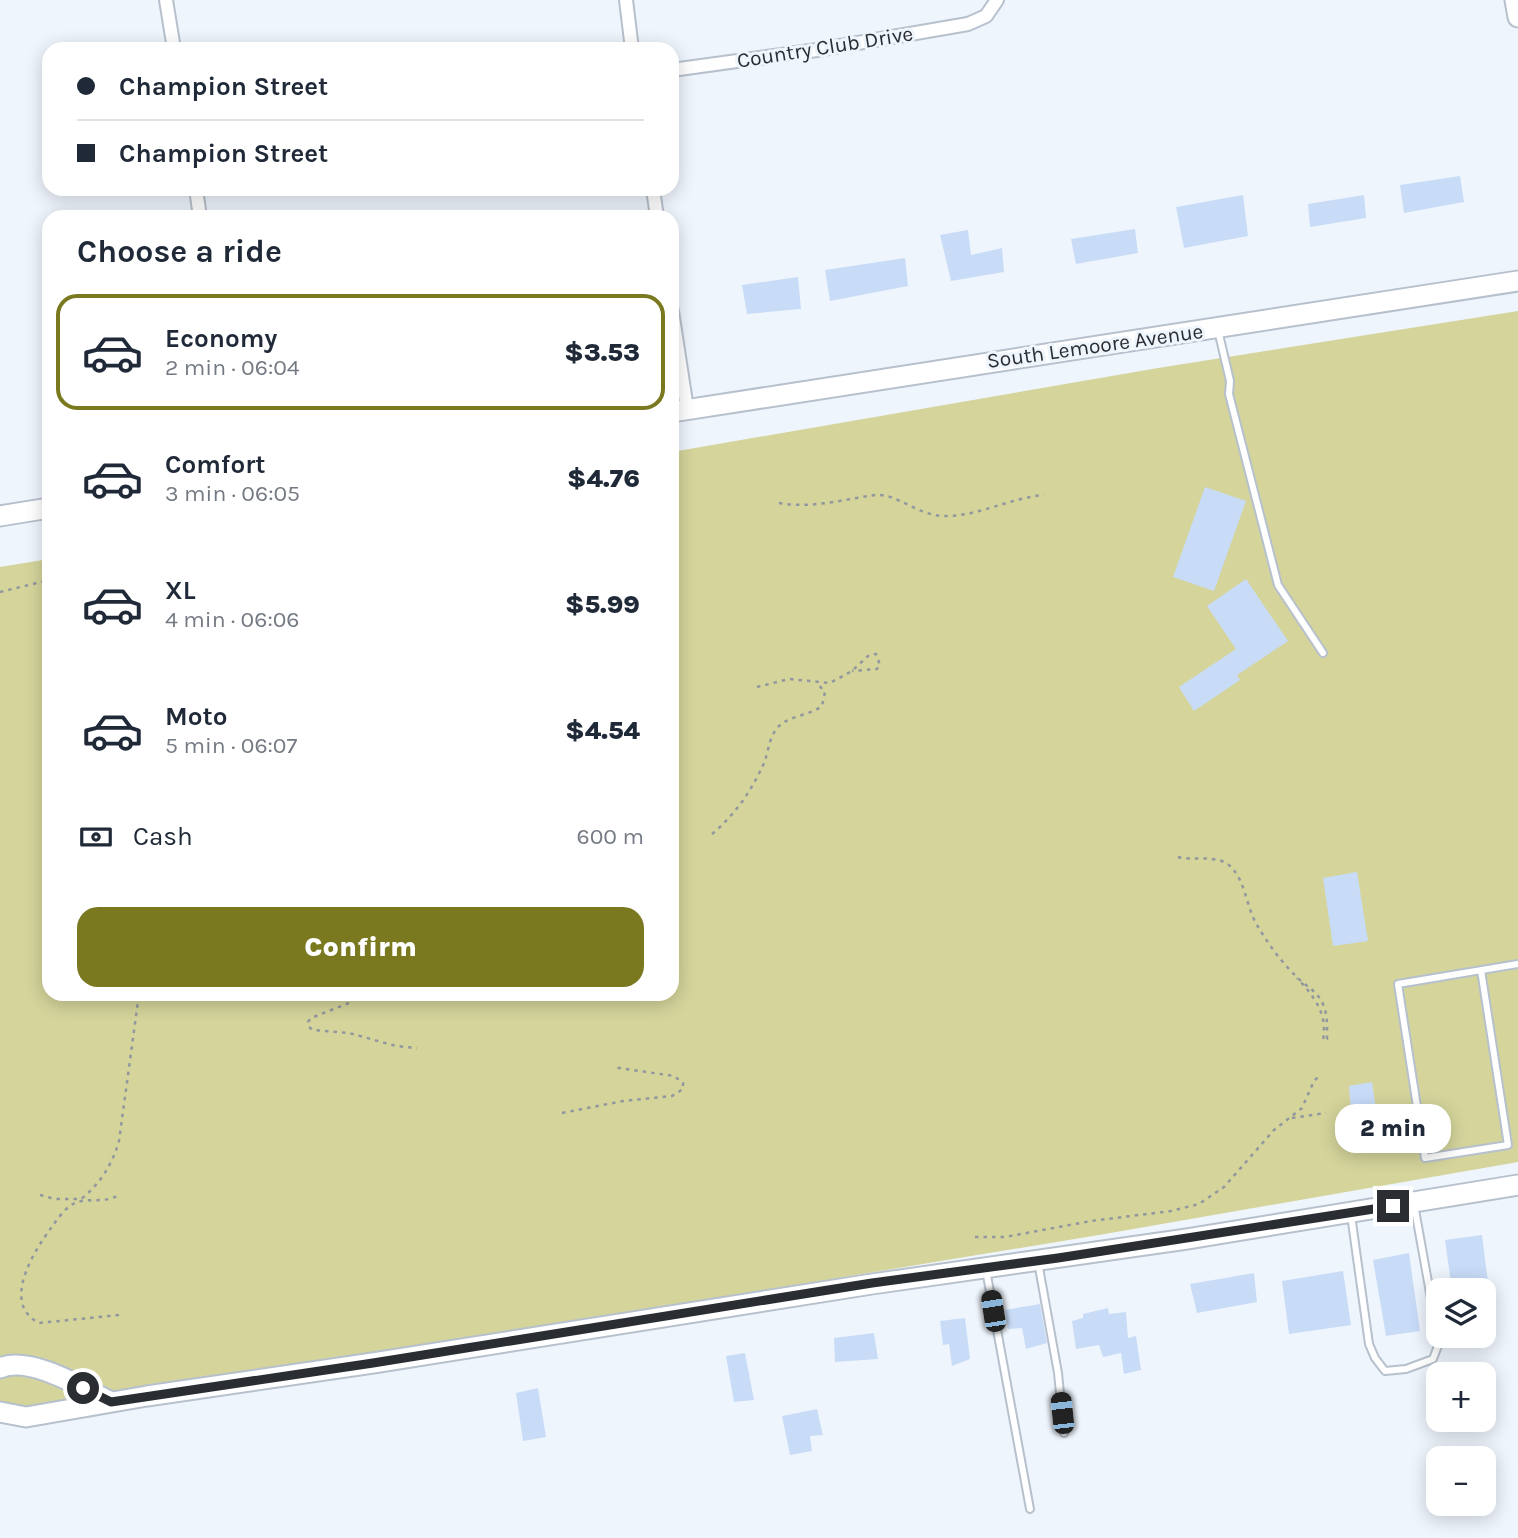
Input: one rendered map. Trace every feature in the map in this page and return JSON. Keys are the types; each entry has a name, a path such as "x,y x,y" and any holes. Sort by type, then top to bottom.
{"street":[{"path":"166,0 173,42"},
{"path":"626,0 631,42"},
{"name":"Country Club Drive","path":"679,69 817,50 978,21 992,9 997,0"},
{"path":"1516,0 1518,18"},
{"name":"South Lemoore Avenue","path":"679,411 1518,281"},
{"path":"0,516 42,509"},
{"path":"6,1414 26,1417 1518,1185"},
{"path":"0,1368 18,1365 44,1371 111,1402"}],"lane":[{"path":"1217,328 1230,381 1229,394 1278,585 1323,653"},
{"path":"1482,970 1508,1145 1425,1158 1398,984 1482,970 1518,964"},
{"path":"1351,1213 1369,1344 1385,1371 1406,1369 1433,1359 1439,1343 1413,1203"},
{"path":"1038,1261 1058,1373 1064,1433"},
{"path":"986,1268 1030,1509"}],"path":[{"path":"779,503 818,504 879,494 890,496 920,512 952,516 1015,499 1044,495"},
{"path":"0,592 42,582"},
{"path":"817,684 834,681 852,671 869,655 876,654 879,658 880,665 874,670 852,671"},
{"path":"757,687 789,679 822,685 826,695"},
{"path":"712,834 733,815 742,802 762,767 776,729 792,719 816,711 822,706 834,681"},
{"path":"1178,857 1213,859 1231,867 1240,881 1258,927 1297,978 1317,1002 1322,1014 1323,1040 1327,1039 1324,1006 1311,987 1297,978"},
{"path":"40,1195 69,1200 85,1196 107,1170 119,1141 138,1001"},
{"path":"349,1003 313,1017 308,1022 309,1027 313,1030 417,1048"},
{"path":"562,1114 622,1101 672,1096 683,1089 683,1083 674,1076 613,1067"},
{"path":"1309,1114 1305,1110 1306,1102 1314,1081 1320,1075"},
{"path":"1218,1192 1249,1161 1274,1130 1306,1102"},
{"path":"975,1237 1005,1237 1091,1221 1180,1210 1199,1204 1218,1192 1245,1168 1276,1130 1294,1118 1326,1113"},
{"path":"119,1315 43,1323 35,1321 25,1308 23,1285 28,1262 57,1220 71,1205 86,1201 107,1201 120,1194"},
{"path":"85,1196 86,1201"},
{"path":"69,1200 71,1205"}],"green space":[{"path":"1518,311 1518,1162 1099,1235 0,1416 0,567 42,560 42,1001 679,1001 679,451 1158,368"}],"building":[{"path":"1460,176 1464,202 1404,213 1400,185"},
{"path":"1243,195 1248,236 1184,248 1176,207"},
{"path":"1364,195 1366,218 1310,227 1308,204"},
{"path":"1135,229 1138,253 1076,264 1071,239"},
{"path":"968,230 971,255 1002,248 1004,272 951,281 940,235"},
{"path":"905,258 908,286 830,301 825,270"},
{"path":"798,277 801,309 747,314 742,285"},
{"path":"1205,487 1246,501 1214,591 1173,577"},
{"path":"1246,579 1288,641 1237,675 1240,680 1194,711 1179,687 1236,649 1207,606"},
{"path":"1357,872 1368,941 1333,946 1323,878"},
{"path":"1372,1082 1381,1143 1358,1147 1355,1125 1352,1126 1349,1086"},
{"path":"1482,1235 1487,1278 1450,1278 1445,1240"},
{"path":"1409,1253 1420,1331 1386,1336 1373,1260"},
{"path":"1343,1271 1351,1325 1289,1334 1282,1281"},
{"path":"1254,1273 1257,1302 1197,1313 1190,1284"},
{"path":"1040,1304 1047,1343 1026,1349 1022,1328 1008,1329 1005,1310"},
{"path":"1108,1308 1109,1314 1126,1312 1128,1338 1136,1336 1141,1370 1124,1374 1121,1353 1103,1357 1099,1345 1076,1349 1072,1321 1083,1318 1083,1314"},
{"path":"965,1318 970,1359 952,1366 949,1344 943,1345 940,1321"},
{"path":"874,1333 878,1359 835,1362 834,1338"},
{"path":"745,1353 754,1400 734,1402 726,1356"},
{"path":"538,1388 546,1437 523,1441 516,1393"},
{"path":"817,1409 823,1435 810,1436 812,1451 790,1455 782,1416"}],"route":[{"path":"83,1388 111,1402 872,1283 1187,1239 1393,1206"}]}
